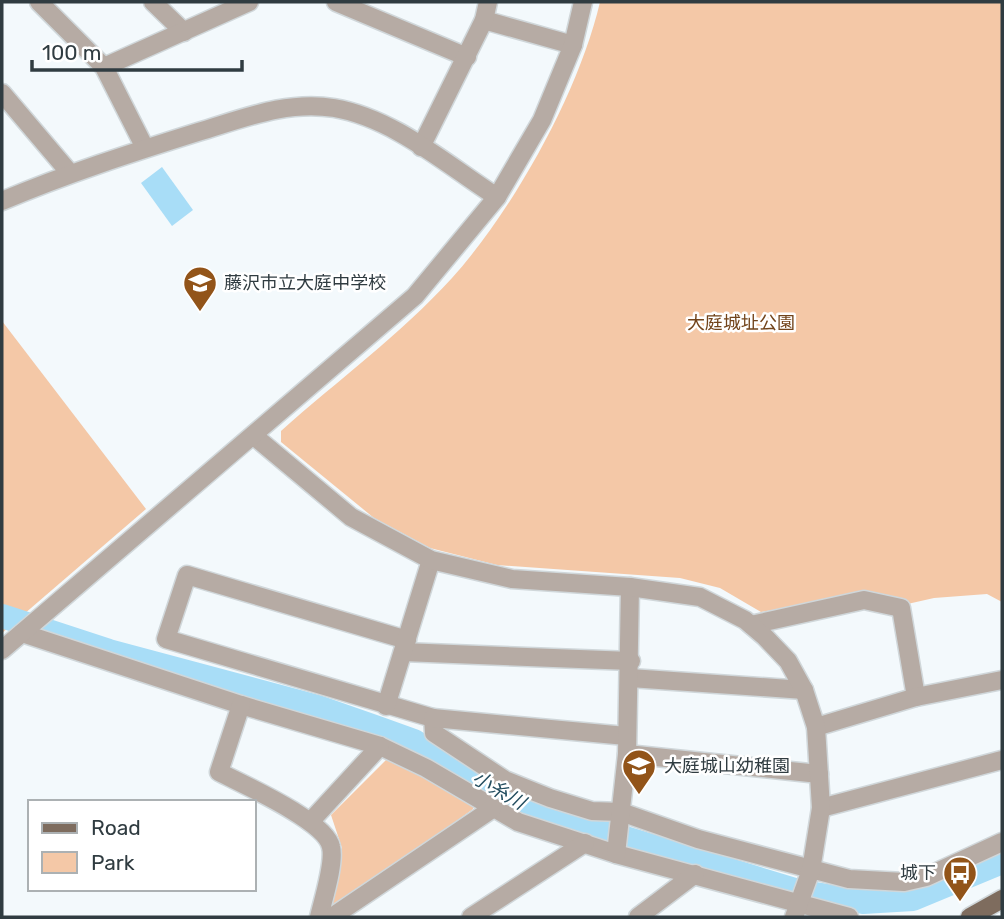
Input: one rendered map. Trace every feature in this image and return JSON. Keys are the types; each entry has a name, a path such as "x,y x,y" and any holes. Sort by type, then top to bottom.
{"main road":[{"path":"971,917 1002,900"}],"street":[{"path":"39,2 104,67 145,148"},
{"path":"153,2 184,32"},
{"path":"104,67 249,2"},
{"path":"336,2 467,57"},
{"path":"421,148 484,20 488,2"},
{"path":"2,650 415,296 497,197 541,120 573,45 583,2"},
{"path":"484,20 573,45"},
{"path":"2,93 69,172"},
{"path":"2,201 69,172 145,148 275,109 304,107 334,108 374,119 497,197"},
{"path":"254,436 351,516 431,560 512,579 630,587 700,597 751,625 788,661 804,690 816,726 821,808 810,875 799,906"},
{"path":"386,706 431,560"},
{"path":"804,690 405,646 187,575 166,639 433,718 819,774"},
{"path":"616,849 631,670 630,587"},
{"path":"751,625 864,600 901,608 916,697"},
{"path":"22,633 241,705 380,746 426,768 518,822 585,843 616,849 799,906 849,917"},
{"path":"816,726 916,697 1002,680"},
{"path":"241,705 219,772 310,822 328,838 332,850 319,917"},
{"path":"433,718 434,733 505,780 550,799 698,839 810,875 879,883 904,882 926,877 1002,842"},
{"path":"310,822 380,746"},
{"path":"821,808 1002,760"},
{"path":"332,917 492,809"},
{"path":"471,917 585,843"},
{"path":"638,917 695,874"}],"green space":[{"name":"大庭城址公園","path":"600,2 1002,2 1002,602 987,594 934,598 903,605 865,596 761,612 720,588 680,578 497,565 430,548 374,518 281,442 281,431 432,299 475,250 521,184 560,111 577,73"},
{"path":"2,321 146,509 2,633"},
{"path":"390,756 475,802 473,809 336,909 331,905 342,848 331,815"}],"water":[{"path":"162,167 193,210 172,226 141,183"}],"waterway":[{"name":"小糸川","path":"2,616 109,651 318,707 414,741 515,803 798,891 863,902 913,899 1002,862"}],"place":[{"name":"藤沢市立大庭中学校","path":"200,313"},
{"name":"大庭城山幼稚園","path":"639,796"},
{"name":"城下","path":"960,903"}]}
